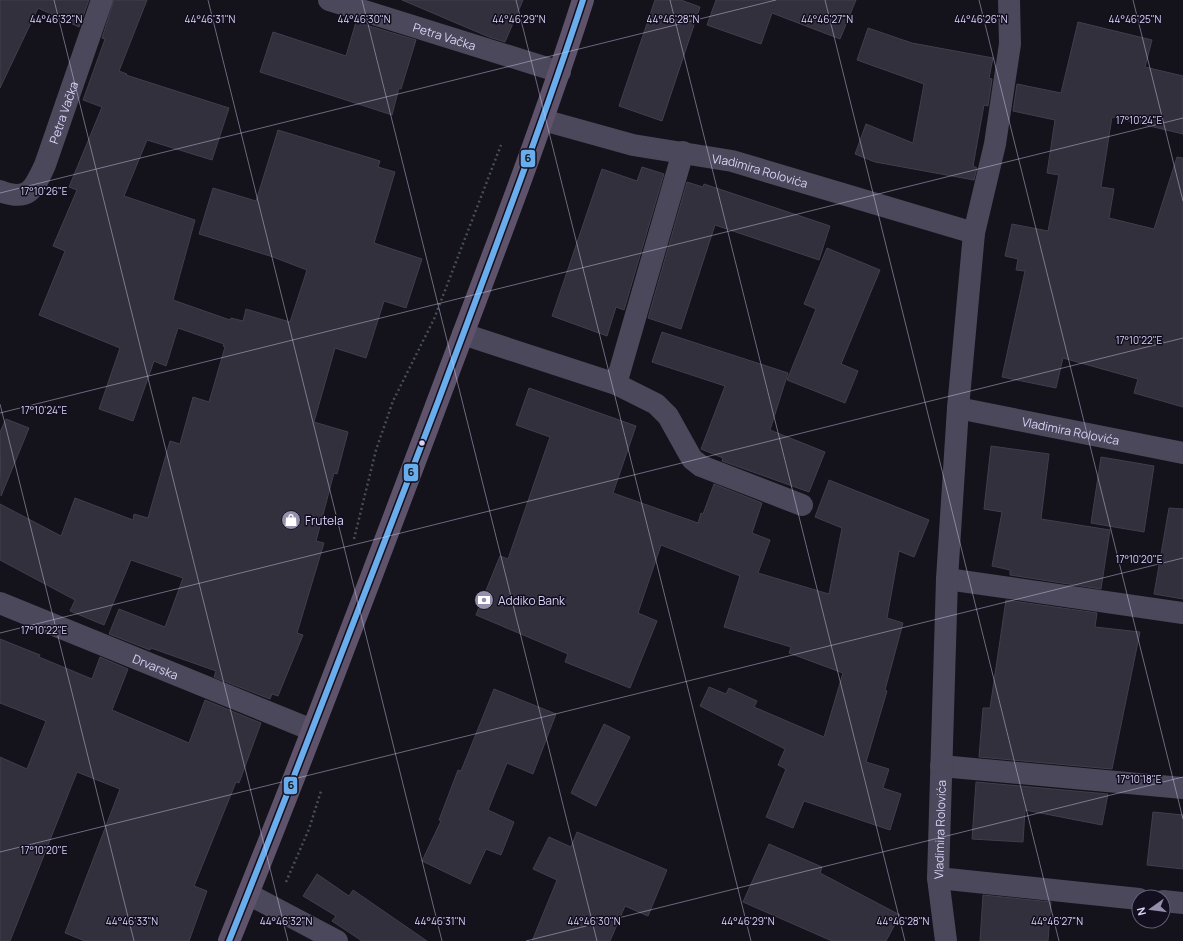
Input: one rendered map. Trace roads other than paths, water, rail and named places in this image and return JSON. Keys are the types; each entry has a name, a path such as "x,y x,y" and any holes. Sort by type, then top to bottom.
{"main road":[{"path":"229,941 312,730 463,334 543,120 583,0"}],"street":[{"name":"Petra Vačka","path":"0,191 12,196 24,195 34,188 44,165 102,0"},
{"name":"Petra Vačka","path":"329,0 560,72"},
{"name":"Vladimira Rolovića","path":"1009,0 1010,44 995,144 974,232 958,408 947,579 938,878 1131,898"},
{"name":"Vladimira Rolovića","path":"543,120 633,145 732,161 974,232"},
{"path":"616,384 683,152"},
{"path":"463,334 616,384 656,404 668,416 692,458 701,466 802,506"},
{"name":"Vladimira Rolovića","path":"958,408 1183,453"},
{"path":"947,579 1183,612"},
{"name":"Drvarska","path":"0,603 312,730"},
{"path":"941,766 1183,788"},
{"path":"938,878 946,941"},
{"path":"248,894 337,941"},
{"path":"1171,902 1183,903"}],"place":[{"name":"Frutela","path":"291,520"},
{"name":"Addiko Bank","path":"484,600"}]}
